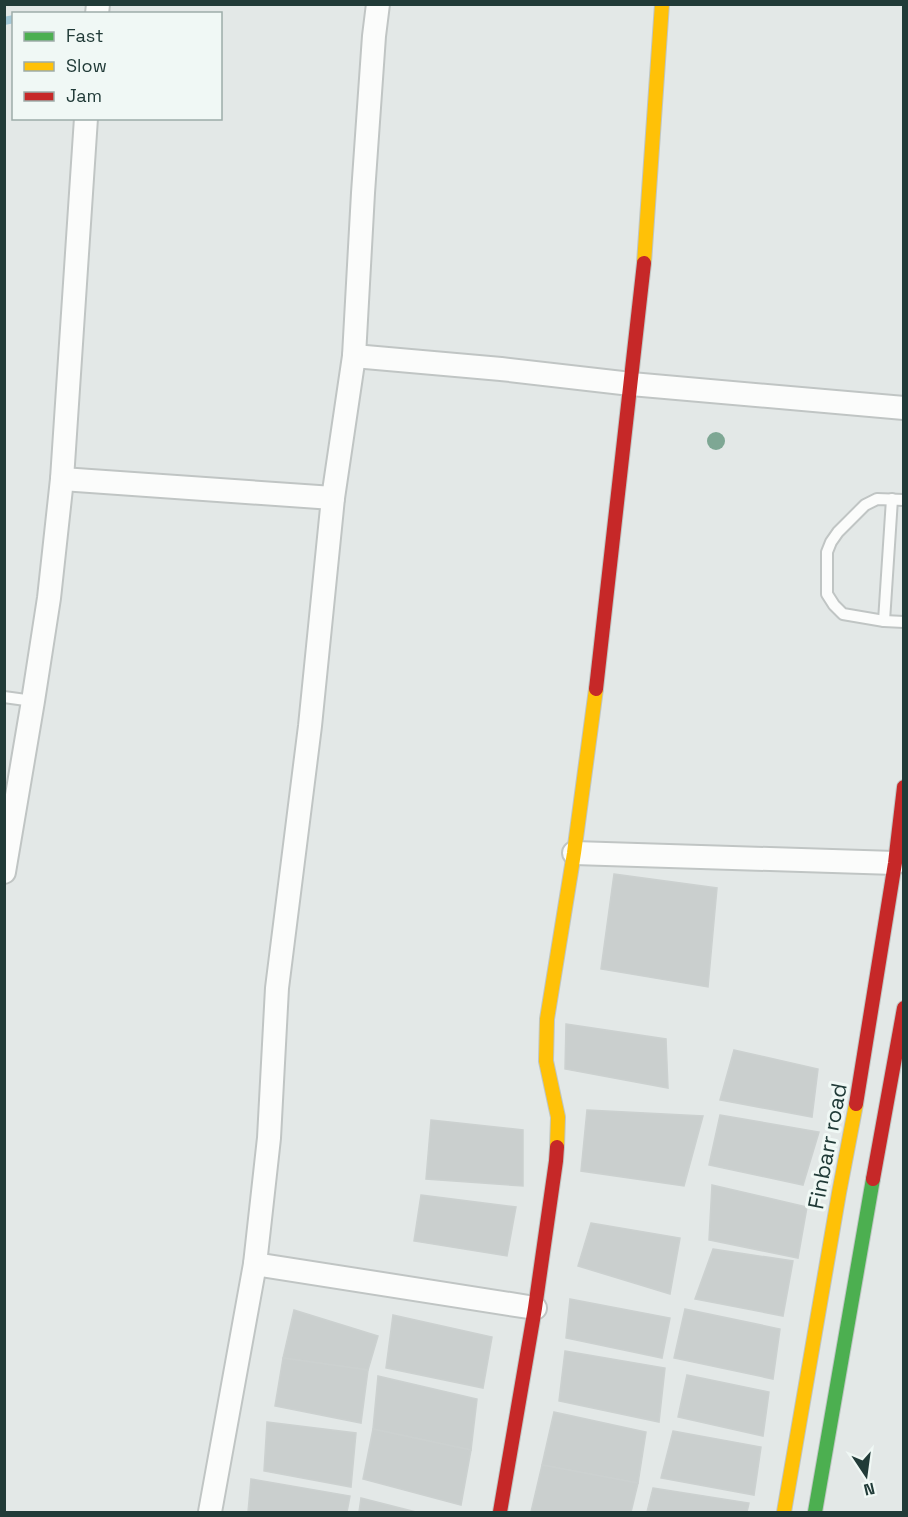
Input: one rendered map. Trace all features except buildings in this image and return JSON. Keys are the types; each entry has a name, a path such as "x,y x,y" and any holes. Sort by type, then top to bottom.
{"street":[{"path":"210,1512 255,1264 269,1138 277,988 310,726 333,498 354,356 374,36 378,4"},
{"path":"500,1512 535,1308 556,1161 558,1117 546,1061 547,1019 574,853 595,701 643,279 662,4"},
{"path":"4,872 49,598 62,479 86,120"},
{"path":"354,356 903,408"},
{"path":"62,479 333,498"},
{"name":"Finbarr road","path":"815,1512 869,1202 876,1082 903,787"},
{"path":"574,853 895,863"},
{"name":"Finbarr road","path":"784,1512 839,1193 903,1008"},
{"path":"255,1264 535,1308"}],"lane":[{"path":"884,621 898,499 877,499 865,506 838,532 827,552 827,594 843,614 884,621 903,622"},
{"path":"4,697 33,701"}],"waterway":[{"path":"4,21 12,19"}],"traffic: fast":[{"path":"815,1512 873,1179"}],"traffic: slow":[{"path":"644,263 662,4"},
{"path":"557,1147 558,1117 546,1061 547,1019 574,853 596,689"},
{"path":"784,1512 856,1104"}],"traffic: jam":[{"path":"596,689 644,263"},
{"path":"856,1104 895,863 904,787"},
{"path":"873,1179 904,1008"},
{"path":"500,1512 535,1308 557,1147"}]}
